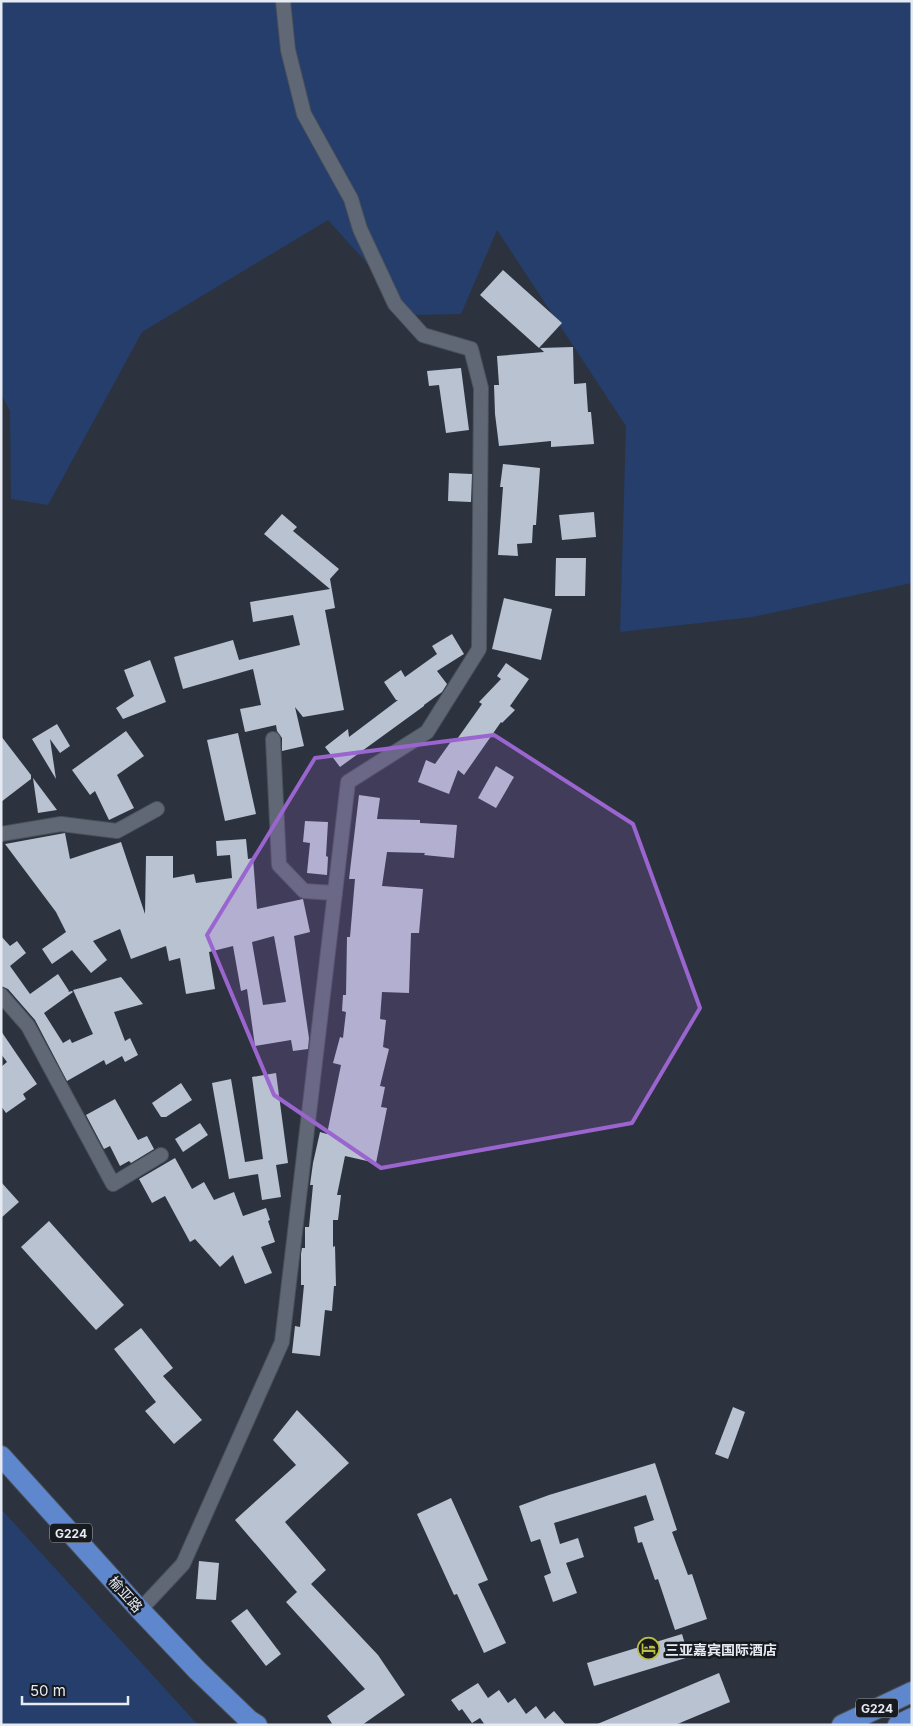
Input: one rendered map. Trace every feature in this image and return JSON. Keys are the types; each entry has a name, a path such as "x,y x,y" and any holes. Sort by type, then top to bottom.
{"highway":[{"name":"榆亚路","path":"1,1456 140,1610 197,1670 249,1720 257,1725"},
{"name":"G224","path":"842,1725 906,1695"}],"street":[{"path":"140,1610 183,1564 282,1342 348,782 427,732 479,649 481,388 471,349 423,335 395,304 360,229 350,199 304,114 288,50 283,1"},
{"path":"273,739 279,865 304,891 335,893"},
{"path":"1,834 61,824 117,832 157,808"},
{"path":"1,995 28,1026 113,1184 161,1155"},
{"path":"906,1695 907,1722"}],"highlighted area":[{"path":"494,735 633,824 700,1008 632,1123 381,1168 274,1095 207,935 315,758"}],"shaded area":[{"path":"1,1 912,1 912,583 752,617 620,632 626,426 497,230 461,314 414,315 328,220 142,332 48,505 11,499 10,411 1,394"},
{"path":"1,1509 198,1725 1,1725"}],"building":[{"path":"503,270 562,323 539,348 480,295"},
{"path":"573,347 574,384 586,383 588,412 591,412 594,444 551,447 551,441 499,446 494,385 499,385 497,356 544,352 540,348"},
{"path":"461,368 469,430 446,433 439,385 429,386 427,371"},
{"path":"503,464 540,468 536,525 533,525 532,543 517,544 518,556 498,555 503,487 500,487"},
{"path":"449,473 472,474 471,502 448,501"},
{"path":"594,512 596,537 562,540 559,515"},
{"path":"282,514 297,527 293,531 339,569 330,579 335,608 325,610 344,710 303,717 295,707 304,746 282,751 282,738 277,731 276,725 245,732 240,709 261,705 253,669 183,689 174,657 233,640 239,660 300,645 293,615 253,622 250,602 330,589 264,534"},
{"path":"556,558 586,558 585,596 555,596"},
{"path":"504,598 552,609 541,660 492,649"},
{"path":"452,634 464,654 437,671 447,684 442,692 340,767 325,747 348,729 349,737 398,700 396,700 384,682 401,670 405,677 437,654 432,646"},
{"path":"150,660 166,702 123,719 116,708 134,696 124,670"},
{"path":"506,663 529,679 510,706 515,710 501,722 464,775 458,770 449,794 418,782 426,760 435,764 452,740 455,742 482,704 479,702 501,679 497,676"},
{"path":"57,724 70,746 60,753 50,739 56,779 32,739"},
{"path":"126,731 144,756 117,775 134,808 109,820 95,791 90,795 72,770"},
{"path":"238,733 256,814 225,821 207,740"},
{"path":"1,736 31,775 31,779 1,802"},
{"path":"496,766 514,777 496,808 478,798"},
{"path":"33,778 57,810 38,813"},
{"path":"359,795 380,798 377,819 420,820 420,823 457,825 454,858 424,855 425,853 387,852 382,886 423,889 419,933 411,933 409,993 382,992 380,1019 386,1020 383,1047 389,1049 380,1086 385,1087 381,1107 387,1108 376,1163 345,1156 337,1195 341,1195 338,1220 333,1220 336,1286 334,1286 332,1311 325,1310 320,1356 292,1353 295,1326 300,1327 304,1285 301,1285 301,1254 302,1248 305,1248 305,1227 309,1227 313,1185 310,1185 313,1163 320,1132 327,1134 341,1065 333,1063 340,1037 343,1038 346,1012 342,1011 343,995 346,995 347,937 350,937 355,879 349,879"},
{"path":"305,821 328,822 327,875 307,873 310,843 303,842"},
{"path":"65,833 70,859 121,842 145,914 146,856 173,856 173,878 194,874 196,883 232,878 230,855 217,856 216,841 246,839 248,859 253,858 257,909 303,899 310,932 294,936 309,1038 308,1049 293,1051 291,1040 255,1046 247,989 241,991 233,946 209,952 215,989 186,994 180,958 169,961 166,946 131,959 120,929 93,941 107,960 91,973 72,950 52,964 42,949 66,932 56,912 5,844","holes":["274,936 286,1002 263,1005 252,942"]},
{"path":"1,936 10,946 17,941 26,953 10,966 30,994 58,974 68,992 73,992 44,1013 63,1043 70,1039 72,1043 93,1034 73,990 121,977 143,1004 114,1012 125,1041 130,1038 138,1055 125,1062 122,1056 106,1065 104,1060 67,1081 35,1020 8,989 1,986"},
{"path":"1,1031 37,1084 23,1094 26,1099 6,1113 1,1106 1,1067 7,1062 1,1054"},
{"path":"276,1073 288,1163 276,1165 281,1197 262,1200 258,1174 229,1179 212,1083 231,1079 245,1162 263,1159 252,1077"},
{"path":"181,1083 192,1100 166,1117 161,1117 152,1103"},
{"path":"115,1099 138,1140 147,1136 154,1149 131,1163 129,1161 120,1166 110,1146 104,1149 86,1115"},
{"path":"200,1123 208,1135 183,1152 175,1139"},
{"path":"175,1158 192,1189 204,1182 214,1200 234,1192 243,1216 266,1208 275,1242 261,1247 272,1273 245,1284 233,1255 220,1267 195,1239 190,1242 165,1196 152,1203 139,1179"},
{"path":"1,1182 19,1202 1,1218"},
{"path":"49,1221 124,1305 96,1330 21,1247"},
{"path":"141,1328 173,1368 163,1376 202,1420 174,1444 145,1411 156,1402 114,1349"},
{"path":"733,1407 745,1412 728,1459 715,1454"},
{"path":"297,1410 349,1463 285,1522 326,1570 311,1584 378,1655 405,1695 362,1725 333,1725 327,1716 365,1689 286,1602 297,1592 235,1520 296,1465 273,1440"},
{"path":"655,1463 677,1530 672,1532 688,1575 692,1574 707,1619 675,1630 658,1579 655,1580 642,1542 638,1543 634,1527 654,1520 646,1495 554,1523 560,1544 578,1538 584,1557 566,1563 577,1593 553,1602 544,1576 551,1573 540,1539 531,1542 519,1506"},
{"path":"451,1498 488,1580 478,1584 506,1643 484,1653 457,1594 454,1595 417,1514"},
{"path":"199,1561 219,1563 216,1600 196,1599"},
{"path":"247,1609 281,1654 266,1666 231,1621"},
{"path":"682,1634 689,1657 594,1686 587,1663"},
{"path":"719,1673 730,1702 675,1725 595,1725"},
{"path":"478,1683 488,1698 499,1690 508,1703 515,1698 526,1714 536,1706 545,1719 554,1711 566,1725 485,1725 480,1718 472,1723 462,1709 459,1711 451,1700"}],"place":[{"name":"三亚嘉宾国际酒店","path":"649,1649"}]}
